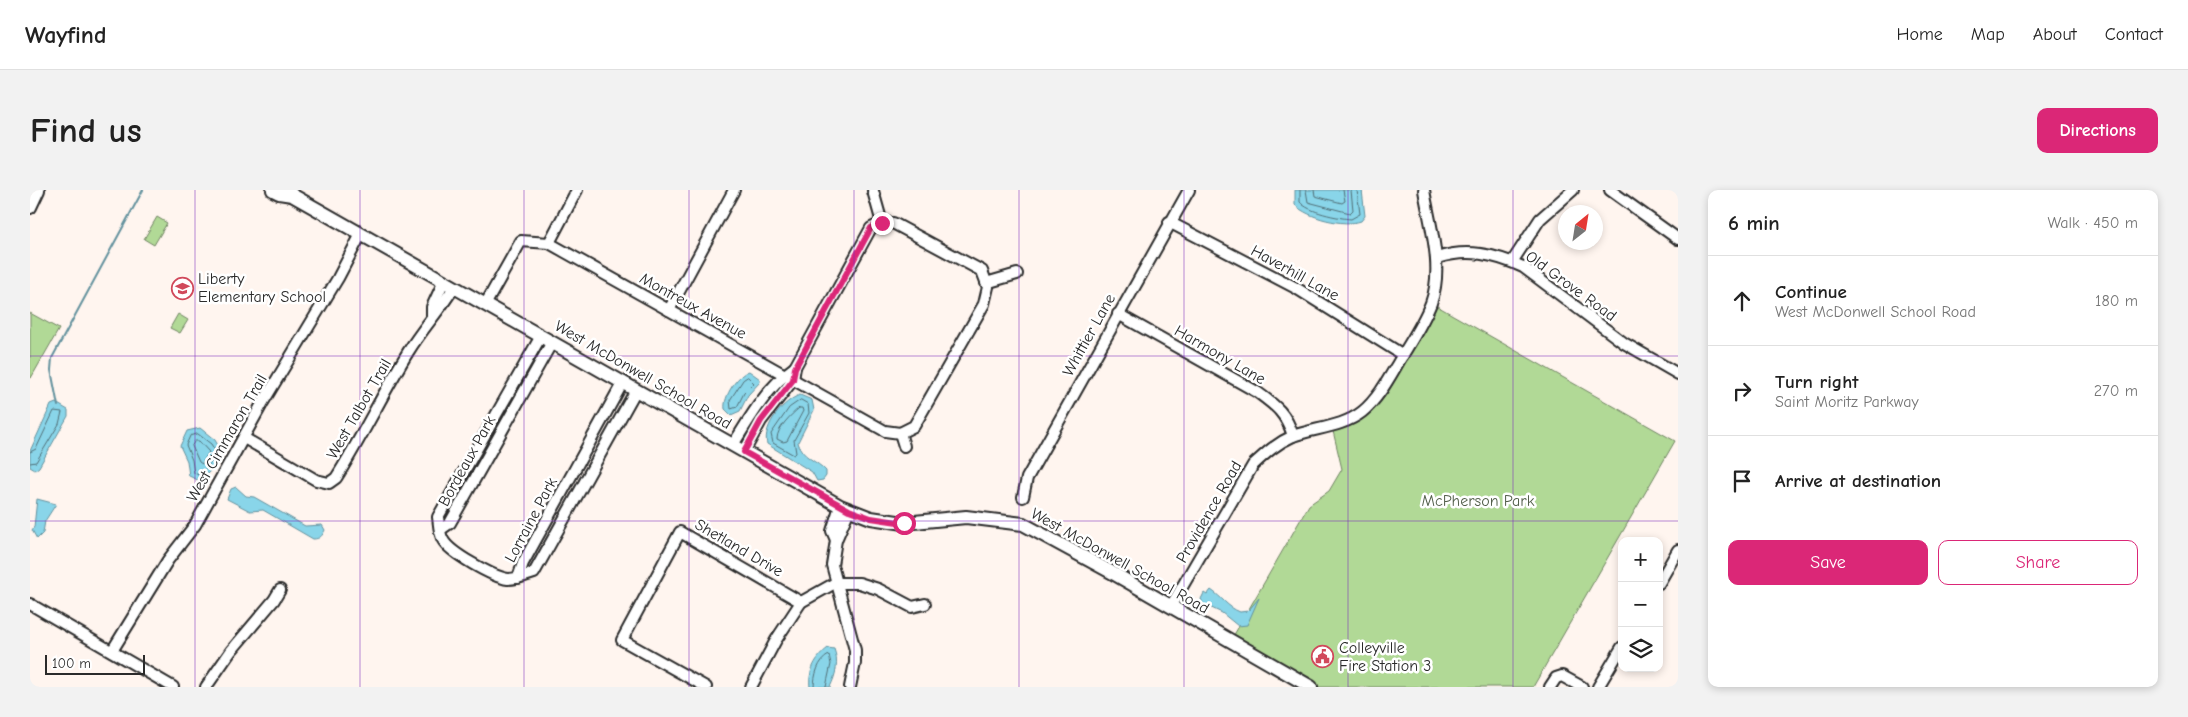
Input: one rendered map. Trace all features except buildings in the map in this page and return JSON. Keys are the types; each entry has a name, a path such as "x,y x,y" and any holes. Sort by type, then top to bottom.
{"main road":[{"path":"30,207 38,190"},
{"name":"West McDonwell School Road","path":"273,190 279,194 292,192 485,305 844,508 871,518 904,523 966,517 1023,524 1171,606 1311,687"}],"street":[{"path":"549,243 577,190"},
{"path":"669,310 734,190"},
{"name":"Whittier Lane","path":"1023,497 1027,478 1169,222 1189,190"},
{"name":"Providence Road","path":"1171,606 1253,465 1272,447 1294,436 1335,425 1361,413 1381,390 1403,354 1431,303 1436,285 1436,258 1424,190"},
{"path":"1512,262 1540,219 1573,190"},
{"path":"1610,190 1678,239"},
{"path":"873,191 882,223"},
{"name":"Haverhill Lane","path":"1169,222 1296,288 1403,354"},
{"path":"744,452 761,421 795,368 871,228 882,223 893,223 982,271 988,287 984,304 924,410 914,426 900,433 904,446"},
{"name":"West Cimmaron Trail","path":"112,651 168,560 192,531 316,312 338,278 361,234"},
{"name":"Montreux Avenue","path":"485,305 521,241 549,243 885,431 900,433"},
{"name":"Old Grove Road","path":"1436,258 1479,252 1512,262 1522,267 1624,343 1678,374"},
{"path":"986,283 1017,274"},
{"name":"West Talbot Trail","path":"244,438 316,480 329,483 336,478 408,351 432,316 432,307 449,284"},
{"name":"Harmony Lane","path":"1118,314 1257,392 1278,407 1288,421 1294,436"},
{"name":"Bordeaux Park","path":"546,339 536,370 450,523 440,530 438,517 525,364 546,339"},
{"path":"525,364 536,370"},
{"path":"733,445 752,412 789,377"},
{"name":"Lorraine Park","path":"518,578 523,563 623,382"},
{"name":"Lorraine Park","path":"518,578 534,573 636,390"},
{"path":"609,408 622,416"},
{"path":"844,508 832,531 836,540 832,565 835,583 851,629 855,650 855,663 850,687"},
{"path":"440,530 448,548 500,578 518,578"},
{"name":"Shetland Drive","path":"706,687 622,640 654,576 680,532 801,602"},
{"path":"1660,582 1678,550"},
{"path":"751,687 776,640 801,602 835,583 859,583 878,589 912,607 925,604"},
{"path":"206,687 231,650 274,600 280,590"},
{"path":"30,604 173,687"},
{"path":"1598,687 1618,654"},
{"path":"1550,687 1559,676 1582,687"}],"green space":[{"path":"157,217 167,223 154,245 144,239"},
{"name":"McPherson Park","path":"1437,306 1675,441 1533,687 1310,687 1231,640 1309,505 1329,491 1342,469 1333,431 1365,417 1387,394"},
{"path":"30,313 59,329 31,378 30,378"},
{"path":"178,314 188,320 180,333 170,328"}],"water":[{"path":"1295,190 1362,190 1365,216 1361,221 1345,223 1326,220 1308,214 1295,205"},
{"path":"749,371 760,379 760,382 748,395 740,411 731,415 725,409 726,399 740,377"},
{"path":"800,395 812,400 814,410 798,442 799,447 826,471 826,476 823,480 817,481 812,472 767,444 766,437 771,422 787,402"},
{"path":"56,403 68,410 68,416 39,467 35,470 30,467 30,451 51,405"},
{"path":"200,428 215,440 221,451 214,467 200,481 189,476 187,461 180,446 187,431"},
{"path":"236,487 246,496 254,497 305,526 322,525 325,530 323,534 313,539 263,510 250,511 227,499 231,489"},
{"path":"37,499 56,504 45,521 43,533 37,539 32,530"},
{"path":"1211,590 1240,612 1248,611 1259,598 1247,625 1238,626 1222,613 1203,604 1201,599 1204,593 1207,595"},
{"path":"828,648 834,649 836,659 835,673 830,687 810,687 810,675 814,665"}],"waterway":[{"path":"58,406 51,370 52,358 143,190"}],"place":[{"name":"Liberty Elementary School","path":"182,288"},
{"name":"Colleyville Fire Station 3","path":"1323,657"}],"route":[{"path":"882,223 871,228 795,368 793,380 786,392 771,406 744,452 849,510 871,518 904,523"}]}
